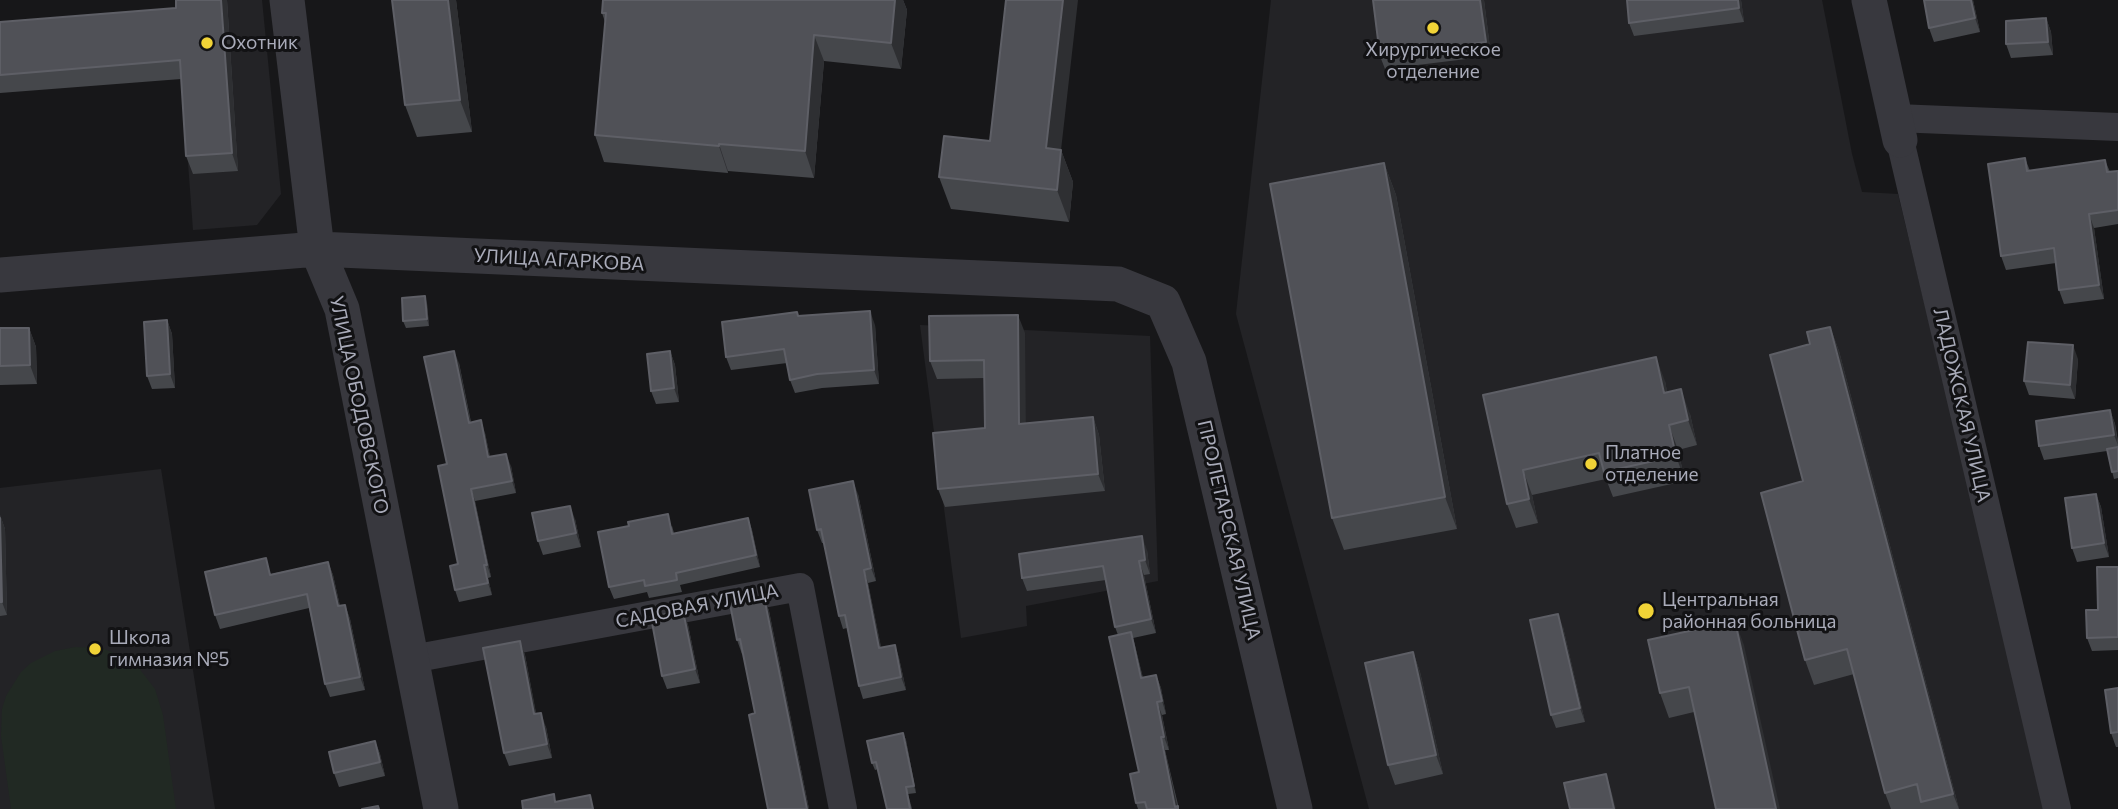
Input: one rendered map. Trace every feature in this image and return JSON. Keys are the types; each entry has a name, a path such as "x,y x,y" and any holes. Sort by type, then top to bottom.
{"street":[{"name":"УЛИЦА ОБОДОВСКОГО","path":"287,0 317,249 342,309 441,809"},
{"name":"ЛАДОЖСКАЯ УЛИЦА","path":"1869,0 2057,809"},
{"path":"1898,129 2118,127"},
{"name":"УЛИЦА АГАРКОВА","path":"0,275 317,249 1118,285"},
{"name":"ПРОЛЕТАРСКАЯ УЛИЦА","path":"1118,285 1163,302 1189,362 1295,809"},
{"name":"САДОВАЯ УЛИЦА","path":"412,659 800,587 843,809"}],"shaded area":[{"path":"176,0 262,0 281,194 257,225 193,230"},
{"path":"1271,0 1822,0 1862,192 1898,194 2046,809 1369,809 1236,314"},
{"path":"920,325 1150,336 1158,581 1026,606 1027,626 961,638"},
{"name":"Школа гимназия №5","path":"161,469 215,809 0,809 0,488"},
{"path":"75,647 102,648 128,659 155,689 163,715 176,809 11,809 1,736 2,709 6,696 21,672 31,663 55,651"}],"building":[{"path":"176,0 221,0 232,153 186,156 180,60 0,75 0,22 176,8"},
{"path":"392,0 448,0 460,100 405,105"},
{"path":"603,0 895,0 891,43 814,35 805,151 595,135 606,13 602,13"},
{"path":"1006,0 1063,0 1046,148 1061,150 1057,190 939,177 944,136 990,141"},
{"name":"Хирургическое отделение","path":"1373,0 1480,0 1486,42 1380,56"},
{"path":"1627,0 1738,0 1739,8 1629,23"},
{"path":"1924,0 1971,0 1975,18 1929,28"},
{"path":"2046,18 2048,42 2006,44 2006,21"},
{"path":"2025,158 2027,171 2105,160 2107,172 2118,171 2118,210 2089,214 2099,285 2059,290 2054,248 2001,256 1988,164"},
{"path":"1384,163 1445,497 1332,518 1270,184"},
{"path":"425,296 427,319 403,321 402,298"},
{"path":"870,311 874,370 817,374 790,380 784,349 726,357 722,322 797,312 798,316"},
{"path":"1018,315 1019,424 1093,417 1098,474 938,489 933,433 985,428 984,360 930,361 929,316"},
{"path":"167,320 170,374 147,376 144,322"},
{"path":"1830,327 1953,794 1921,802 1917,784 1885,793 1847,649 1805,660 1761,493 1803,481 1770,355 1810,344 1807,332"},
{"path":"0,328 29,328 30,365 0,366"},
{"path":"2028,342 2073,345 2070,385 2024,381"},
{"path":"454,351 469,423 481,420 488,457 506,454 512,481 471,489 487,565 484,565 488,583 455,590 450,566 458,564 438,466 447,464 424,357"},
{"path":"670,351 674,388 651,391 647,354"},
{"name":"Платное отделение","path":"1656,357 1664,393 1681,389 1688,420 1669,425 1676,456 1604,472 1599,453 1523,470 1529,499 1507,504 1483,395"},
{"path":"2110,410 2114,435 2039,446 2036,421"},
{"path":"2118,447 2118,471 2112,472 2107,449"},
{"path":"853,481 871,568 864,570 879,648 895,645 901,677 859,686 845,615 839,616 821,529 817,530 809,490"},
{"path":"2096,494 2104,543 2072,548 2065,498"},
{"path":"570,506 576,533 538,541 532,513"},
{"path":"668,514 672,534 748,518 756,555 676,573 677,580 645,586 644,580 609,587 598,532 629,526 628,522"},
{"path":"0,518 2,602 0,602"},
{"path":"1142,536 1145,560 1139,561 1151,619 1115,627 1103,566 1022,578 1019,554"},
{"path":"266,558 270,575 328,562 338,606 345,605 360,677 325,684 307,594 215,615 205,572"},
{"path":"2097,567 2118,567 2118,637 2087,638 2086,610 2098,610"},
{"path":"764,597 807,809 768,809 749,715 755,713 730,604"},
{"path":"683,611 695,669 662,676 651,617"},
{"path":"1558,614 1580,708 1551,715 1530,620"},
{"path":"1735,621 1776,809 1716,809 1689,687 1660,693 1648,640"},
{"path":"1131,632 1141,678 1156,675 1162,701 1157,702 1164,737 1161,737 1175,807 1178,806 1178,809 1147,809 1145,802 1136,803 1130,774 1139,772 1109,637"},
{"path":"520,641 534,714 541,713 547,744 504,753 483,648"},
{"path":"1413,652 1436,755 1388,765 1365,663"},
{"path":"2118,688 2118,732 2111,733 2105,690"},
{"path":"903,733 914,786 906,787 910,809 887,809 876,762 872,763 867,741"},
{"path":"375,741 380,762 334,773 329,752"},
{"path":"1606,774 1614,809 1570,809 1564,783"},
{"path":"554,794 555,802 590,795 593,809 523,809 522,801"}],"place":[{"name":"Хирургическое отделение","path":"1433,28"},
{"name":"Охотник","path":"207,43"},
{"name":"Платное отделение","path":"1591,464"},
{"name":"Центральная районная больница","path":"1646,611"},
{"name":"Школа гимназия №5","path":"95,649"}]}
